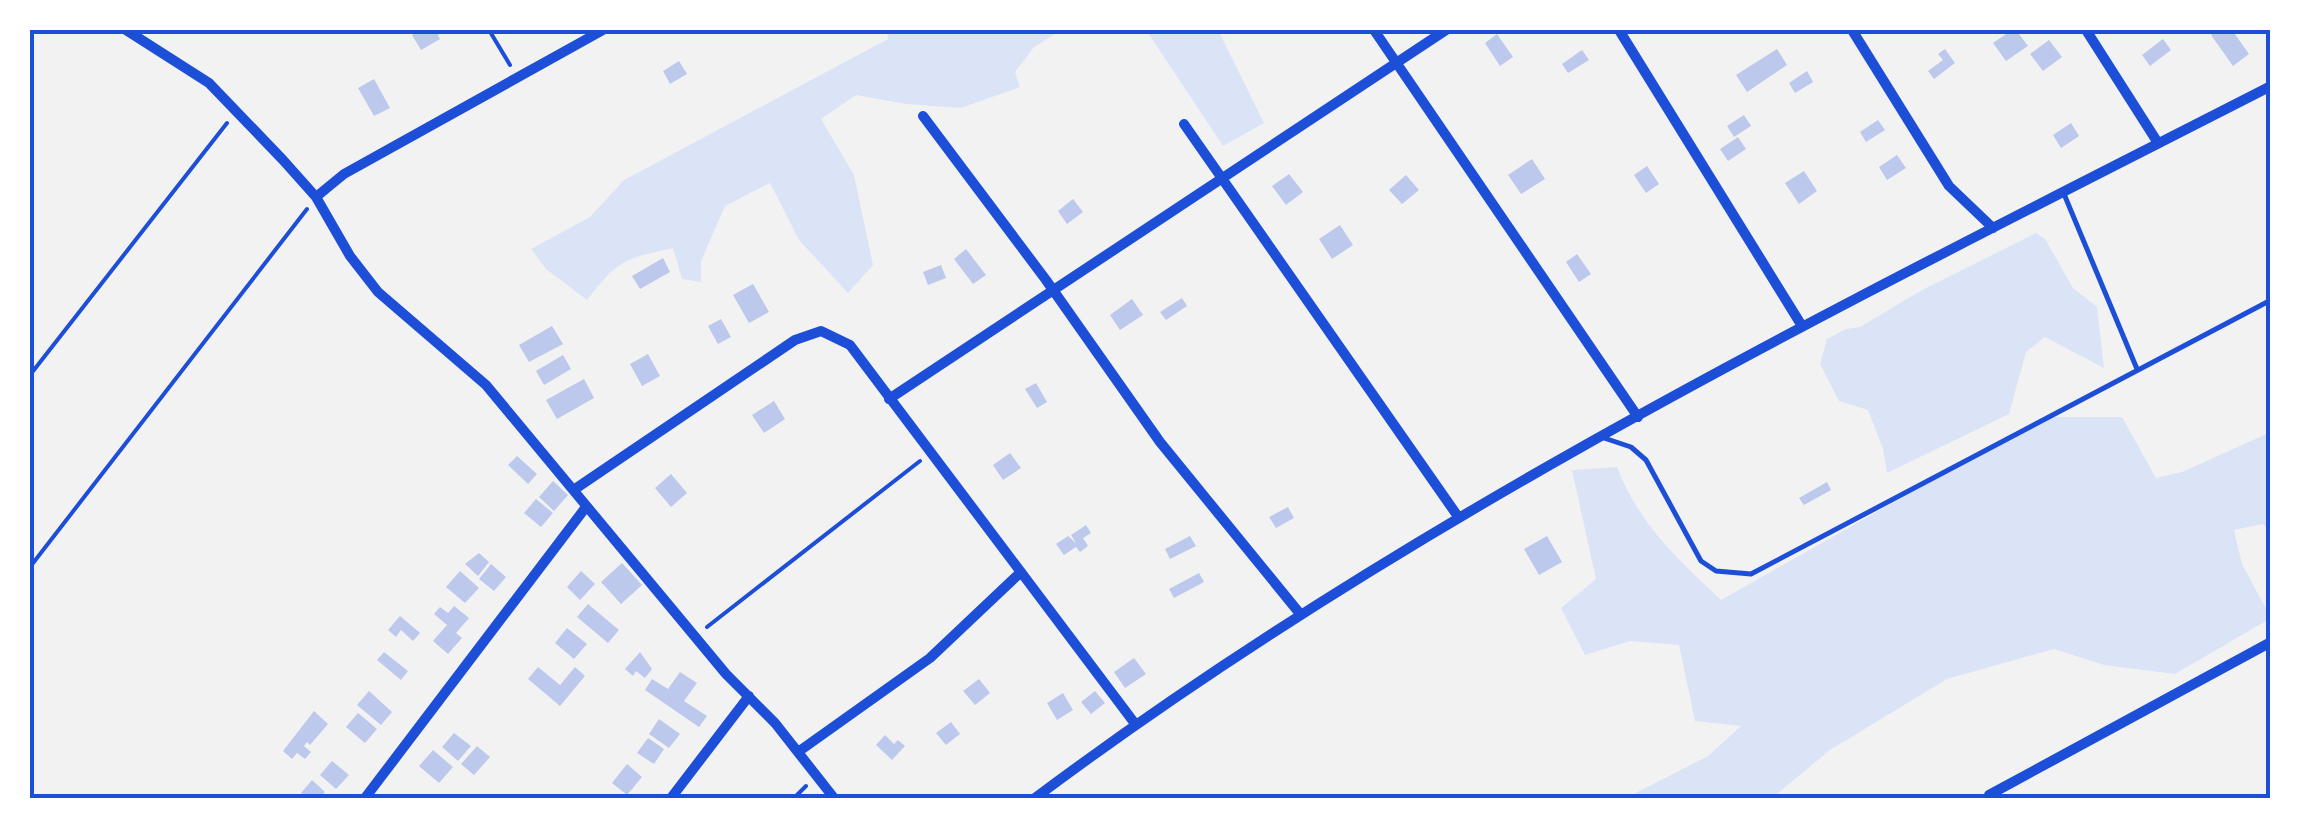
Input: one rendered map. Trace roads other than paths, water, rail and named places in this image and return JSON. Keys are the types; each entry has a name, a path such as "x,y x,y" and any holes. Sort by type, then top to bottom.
{"street":[{"path":"126,30 209,83 316,197 350,256 378,292 486,385 834,798"},
{"path":"316,197 344,174 602,30"},
{"path":"1374,30 1638,417"},
{"path":"890,399 1446,30"},
{"path":"1619,30 1802,326"},
{"path":"1852,30 1950,186 1993,228"},
{"path":"2086,30 2158,144"},
{"path":"1036,798 1136,725 1301,615 1459,518 1802,326 2271,86"},
{"path":"923,116 1160,442 1301,615"},
{"path":"1184,124 1459,518"},
{"path":"574,489 796,340 821,331 850,345 1136,725"},
{"path":"365,798 586,507"},
{"path":"798,752 930,658 1020,572"},
{"path":"1988,797 2271,642"},
{"path":"671,798 749,696"}],"lane":[{"path":"2063,192 2138,370"},
{"path":"1601,438 1631,447 1646,460 1701,561 1716,571 1751,574 2271,300"}]}
